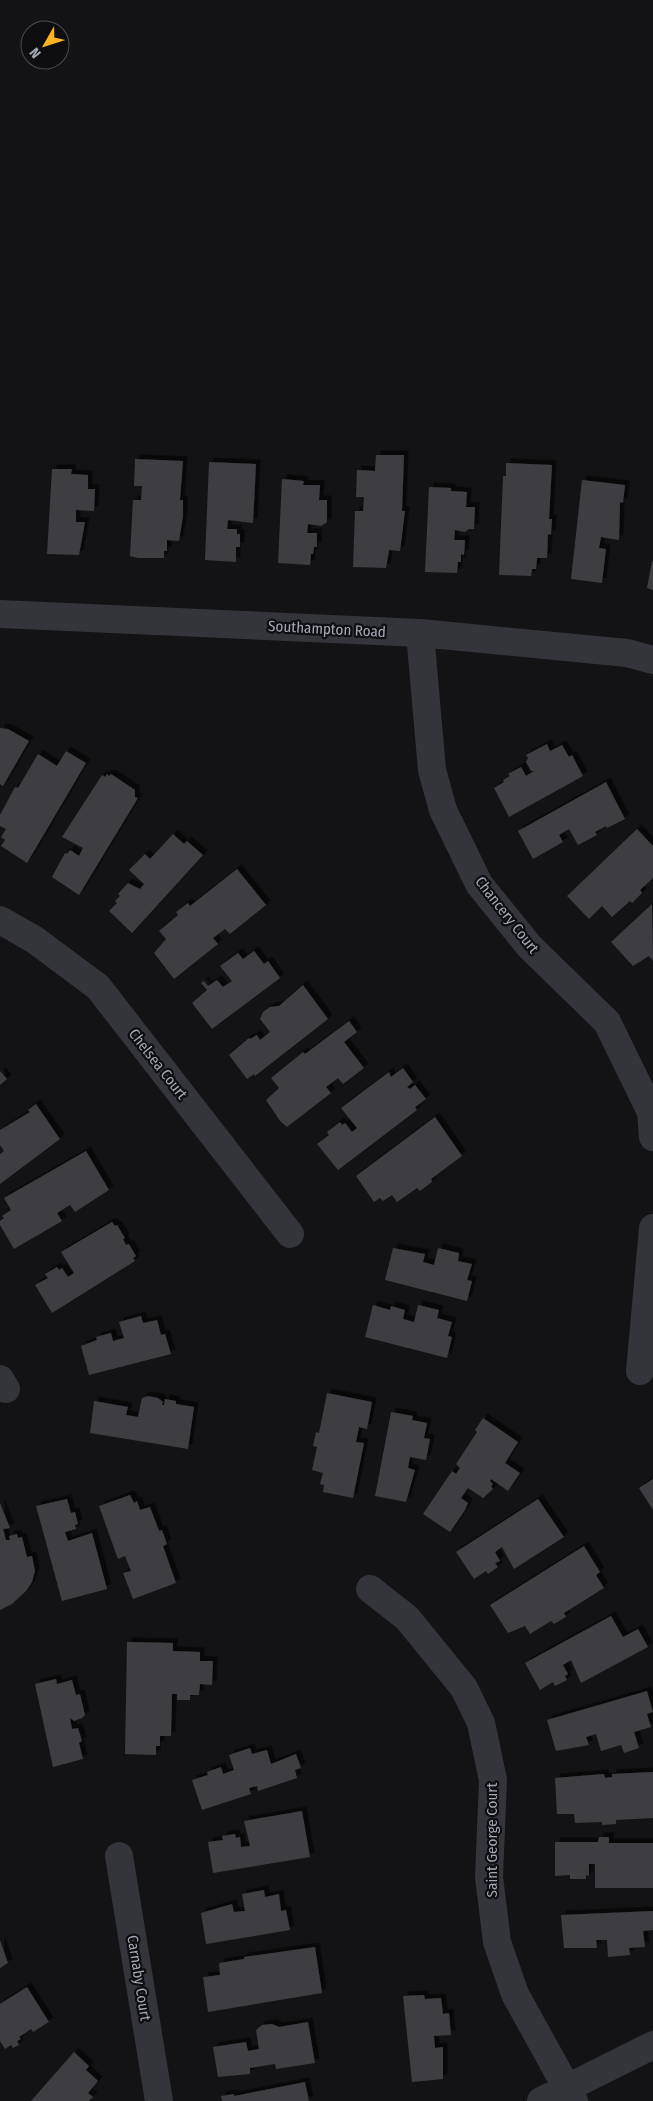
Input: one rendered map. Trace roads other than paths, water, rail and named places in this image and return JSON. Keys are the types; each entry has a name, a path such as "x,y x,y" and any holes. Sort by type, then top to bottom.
{"street":[{"name":"Southampton Road","path":"0,614 420,633 627,653 653,660"},
{"name":"Chancery Court","path":"420,633 432,770 443,810 479,884 529,946 607,1022 651,1112 653,1137"},
{"name":"Chelsea Court","path":"0,920 36,940 98,987 290,1234"},
{"path":"640,1371 653,1228"},
{"name":"Saint George Court","path":"370,1589 407,1618 464,1688 481,1723 493,1780 489,1877 497,1942 515,1994 570,2094"},
{"name":"Carnaby Court","path":"119,1856 159,2101"},
{"path":"541,2101 570,2094 653,2045"}]}
